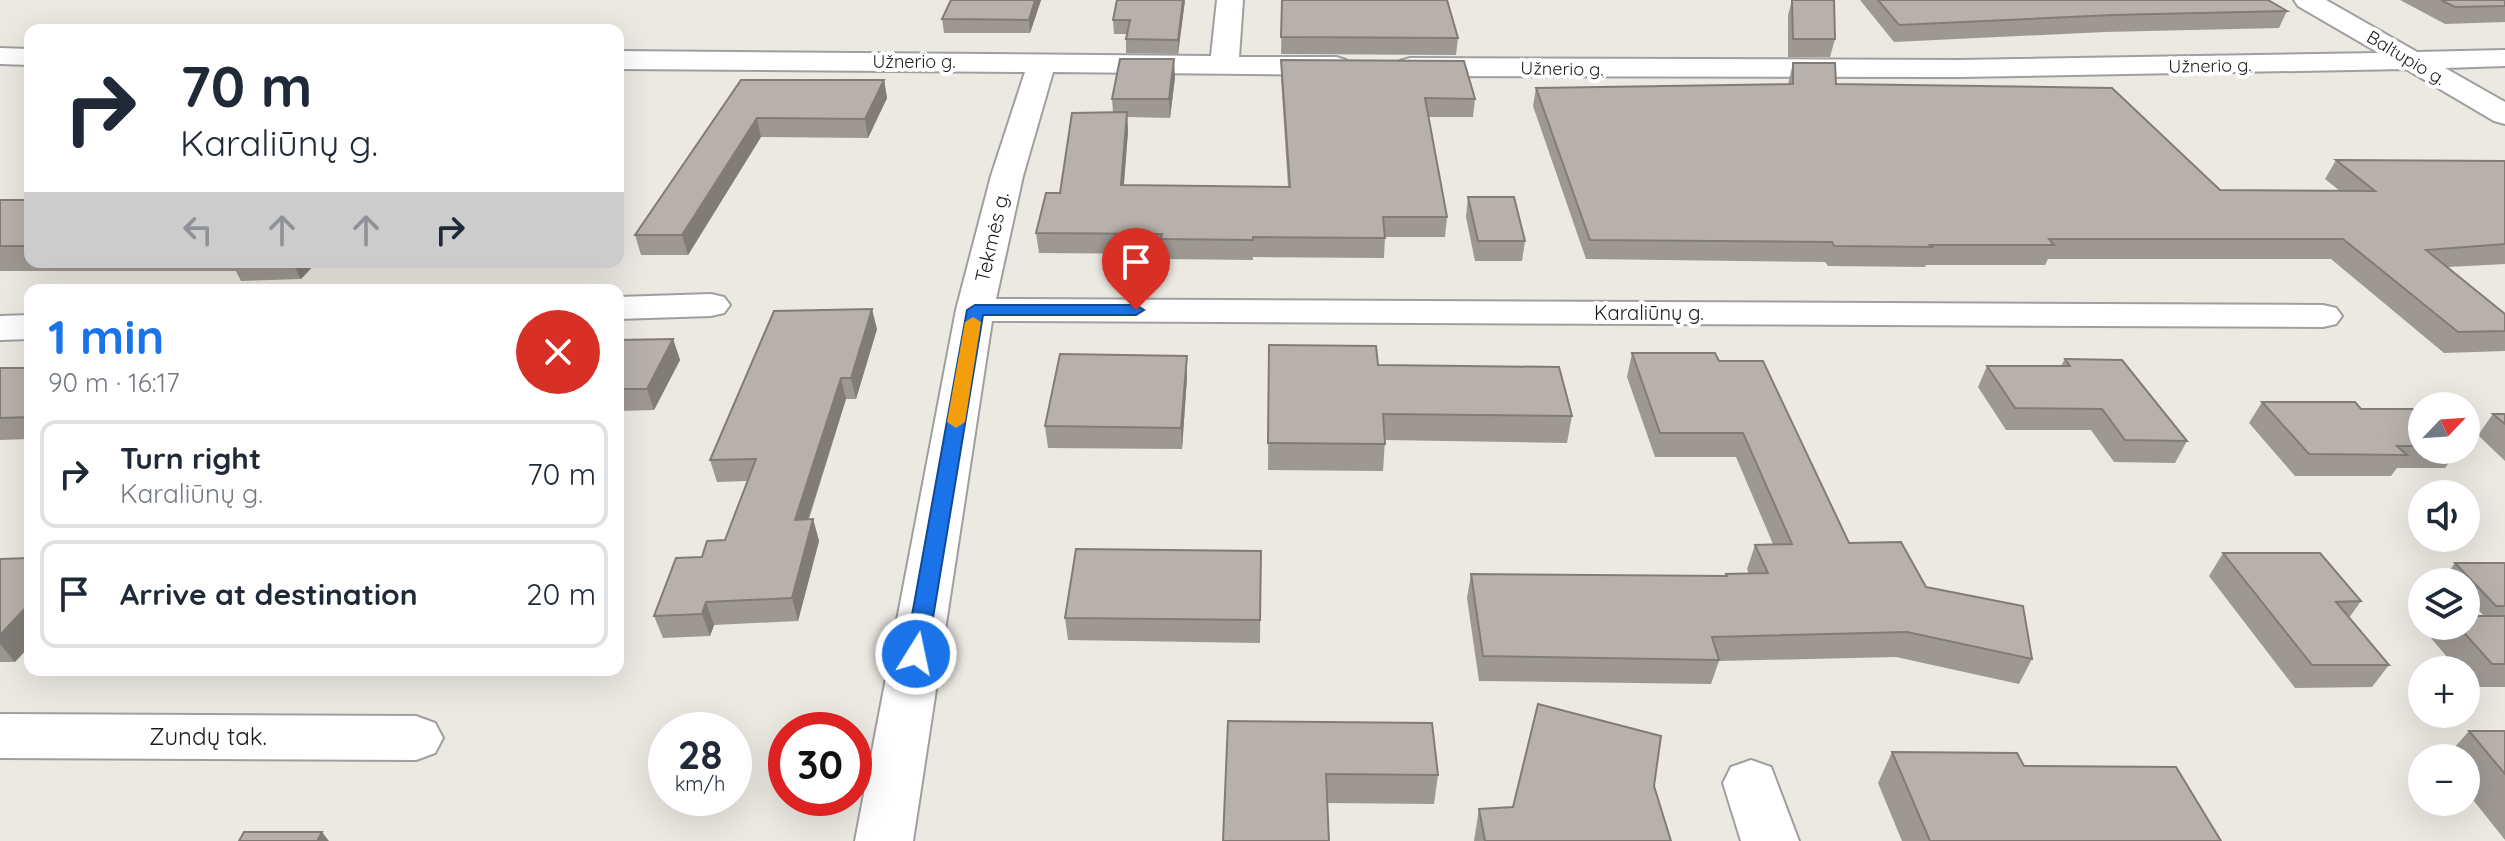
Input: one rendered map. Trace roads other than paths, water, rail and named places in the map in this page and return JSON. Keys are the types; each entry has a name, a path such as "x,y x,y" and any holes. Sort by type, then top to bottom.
{"street":[{"path":"1224,65 1230,0"},
{"name":"Baltupio g.","path":"2307,0 2505,115"},
{"path":"0,56 24,57"},
{"name":"Užnerio g.","path":"624,60 1639,70 2044,69 2505,58"},
{"name":"Tekmės g.","path":"884,841 975,310 1007,176 1042,62"},
{"path":"624,308 711,305"},
{"name":"Karaliūnų g.","path":"975,310 2323,316"},
{"path":"0,328 24,327"},
{"name":"Zundų tak.","path":"0,736 416,738"},
{"path":"1751,783 1770,841"}]}
